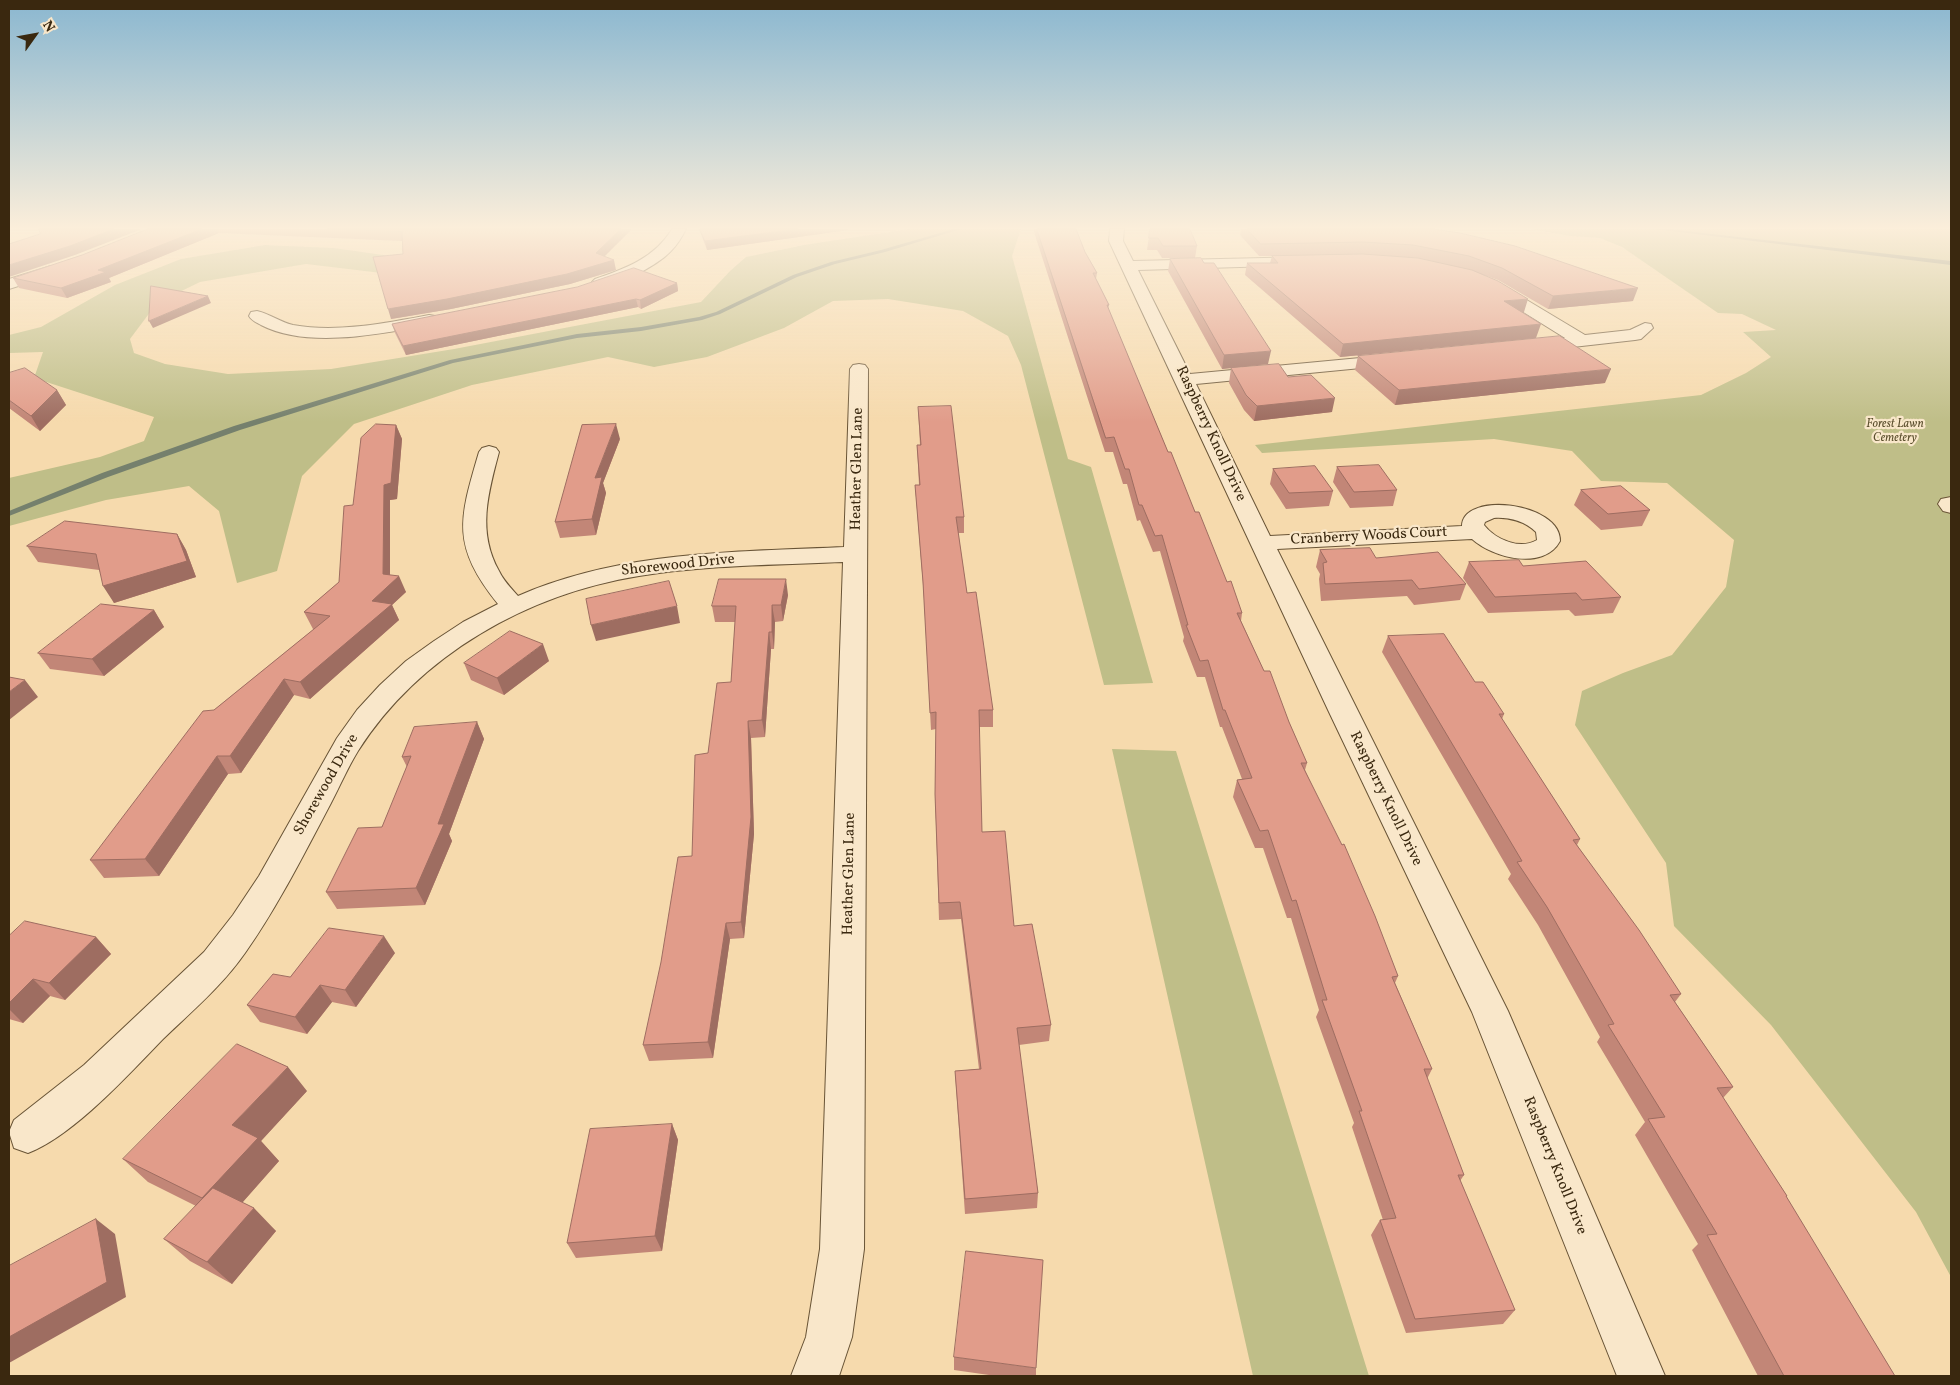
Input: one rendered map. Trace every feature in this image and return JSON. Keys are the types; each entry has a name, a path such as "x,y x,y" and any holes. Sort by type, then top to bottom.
{"street":[{"name":"Raspberry Knoll Drive","path":"1143,294 1490,1011 1641,1376"},
{"path":"1508,294 1582,341"},
{"path":"257,316 285,328 316,331 387,327 440,318"},
{"path":"1544,345 1635,335 1645,328"},
{"path":"1185,380 1408,358"},
{"name":"Heather Glen Lane","path":"816,1376 829,1337 842,1249 859,369"},
{"path":"489,452 473,511 473,538 487,573 513,606"},
{"name":"Cranberry Woods Court","path":"1262,543 1476,532"},
{"name":"Shorewood Drive","path":"28,1134 76,1097 216,965 272,884 347,745 375,706 396,684 436,652 479,624 513,606 565,586 648,566 693,561 856,554"}],"green space":[{"path":"100,294 176,294 157,303 130,339 134,353 165,364 228,374 331,369 454,349 701,302 709,294 1022,294 1068,459 1091,467 1153,683 1104,685 1021,365 1008,336 963,311 888,299 833,301 784,328 707,357 654,367 608,357 472,385 354,424 302,476 277,571 237,583 219,511 189,486 106,500 9,526 9,478 100,457 144,441 154,417 34,378 43,352 9,353 9,335 41,327"},
{"name":"Forest Lawn Cemetery","path":"1690,294 1951,294 1951,1277 1916,1212 1771,1025 1674,926 1666,863 1575,725 1582,691 1672,655 1726,587 1734,540 1667,483 1601,481 1572,451 1494,439 1262,453 1255,445 1701,395 1746,373 1771,357 1743,332 1776,330 1742,314 1718,313"},
{"path":"1112,749 1176,751 1369,1376 1253,1376"}],"building":[{"path":"151,294 195,294 208,296 149,321"},
{"path":"384,294 473,294 447,299 388,309"},
{"path":"544,294 654,294 640,300 636,299 403,346 392,324"},
{"path":"1058,294 1103,294 1109,305 1107,305 1168,452 1171,452 1195,512 1199,512 1227,582 1231,581 1242,613 1237,613 1264,671 1270,671 1307,763 1301,763 1342,845 1344,844 1375,916 1398,976 1392,977 1432,1069 1424,1069 1464,1175 1458,1175 1515,1310 1415,1319 1380,1220 1396,1218 1359,1111 1362,1111 1322,1000 1327,1000 1296,900 1292,901 1268,830 1260,831 1237,780 1252,778 1225,710 1223,710 1208,660 1200,661 1186,625 1188,625 1162,535 1155,536 1142,505 1139,505 1129,469 1125,469 1114,437 1106,438"},
{"path":"1189,294 1234,294 1271,351 1224,355"},
{"path":"1283,294 1519,294 1528,299 1504,301 1541,324 1343,344"},
{"path":"1549,294 1578,294 1553,296"},
{"path":"1560,336 1611,369 1399,390 1358,356"},
{"path":"1279,364 1288,377 1311,375 1335,398 1257,406 1246,395 1231,368"},
{"path":"25,368 57,390 31,416 9,400 9,373"},
{"path":"951,406 964,517 956,517 967,593 976,592 993,710 979,710 982,832 1005,831 1014,926 1032,924 1051,1025 1017,1028 1038,1193 965,1199 955,1071 981,1069 960,902 939,903 935,794 936,712 930,713 923,582 915,485 920,485 917,445 921,445 918,407"},
{"path":"376,424 396,425 391,483 384,485 383,574 399,576 372,601 392,604 300,682 284,679 230,756 217,756 145,859 90,860 203,711 214,710 330,616 304,612 339,582 344,506 353,505 361,438"},
{"path":"616,424 595,478 602,477 592,519 555,522 582,425"},
{"path":"1379,465 1397,490 1354,492 1337,467"},
{"path":"1315,466 1333,491 1289,493 1273,469"},
{"path":"1621,486 1650,510 1608,514 1581,490"},
{"path":"65,521 177,534 187,561 103,586 96,554 27,546"},
{"path":"1370,548 1376,558 1438,552 1466,584 1419,589 1412,580 1325,584 1323,563 1327,562 1320,550"},
{"path":"1519,560 1523,566 1586,561 1621,597 1582,600 1576,593 1495,597 1469,562"},
{"path":"719,579 786,579 781,605 772,605 772,632 769,632 762,720 748,721 751,817 741,922 726,923 708,1042 643,1045 661,962 678,857 692,856 695,755 708,753 717,683 731,682 736,606 712,606"},
{"path":"669,581 677,606 591,625 586,599"},
{"path":"101,604 154,610 92,659 38,653"},
{"path":"510,631 543,644 497,678 464,663"},
{"path":"1444,634 1475,682 1483,682 1504,714 1499,714 1580,839 1573,840 1639,930 1681,994 1670,995 1733,1087 1717,1088 1787,1196 1895,1376 1784,1376 1707,1235 1717,1234 1648,1119 1665,1117 1608,1025 1614,1024 1547,907 1517,862 1522,861 1388,636"},
{"path":"9,677 25,680 9,692"},
{"path":"477,722 438,824 444,824 416,888 326,892 358,828 382,827 411,756 402,757 414,727"},
{"path":"25,921 96,937 49,983 33,979 9,1003 9,936"},
{"path":"329,928 384,936 345,990 320,985 295,1017 247,1005 273,974 290,977"},
{"path":"237,1044 288,1067 232,1125 258,1138 202,1198 123,1159"},
{"path":"672,1124 655,1236 567,1243 590,1129"},
{"path":"213,1188 254,1208 207,1262 164,1239"},
{"path":"96,1219 107,1282 9,1337 9,1266"},
{"path":"966,1251 1043,1260 1036,1368 954,1357"}],"waterway":[{"path":"9,514 105,475 237,428 452,361 577,336 641,329 700,319 718,313 758,294"}]}
